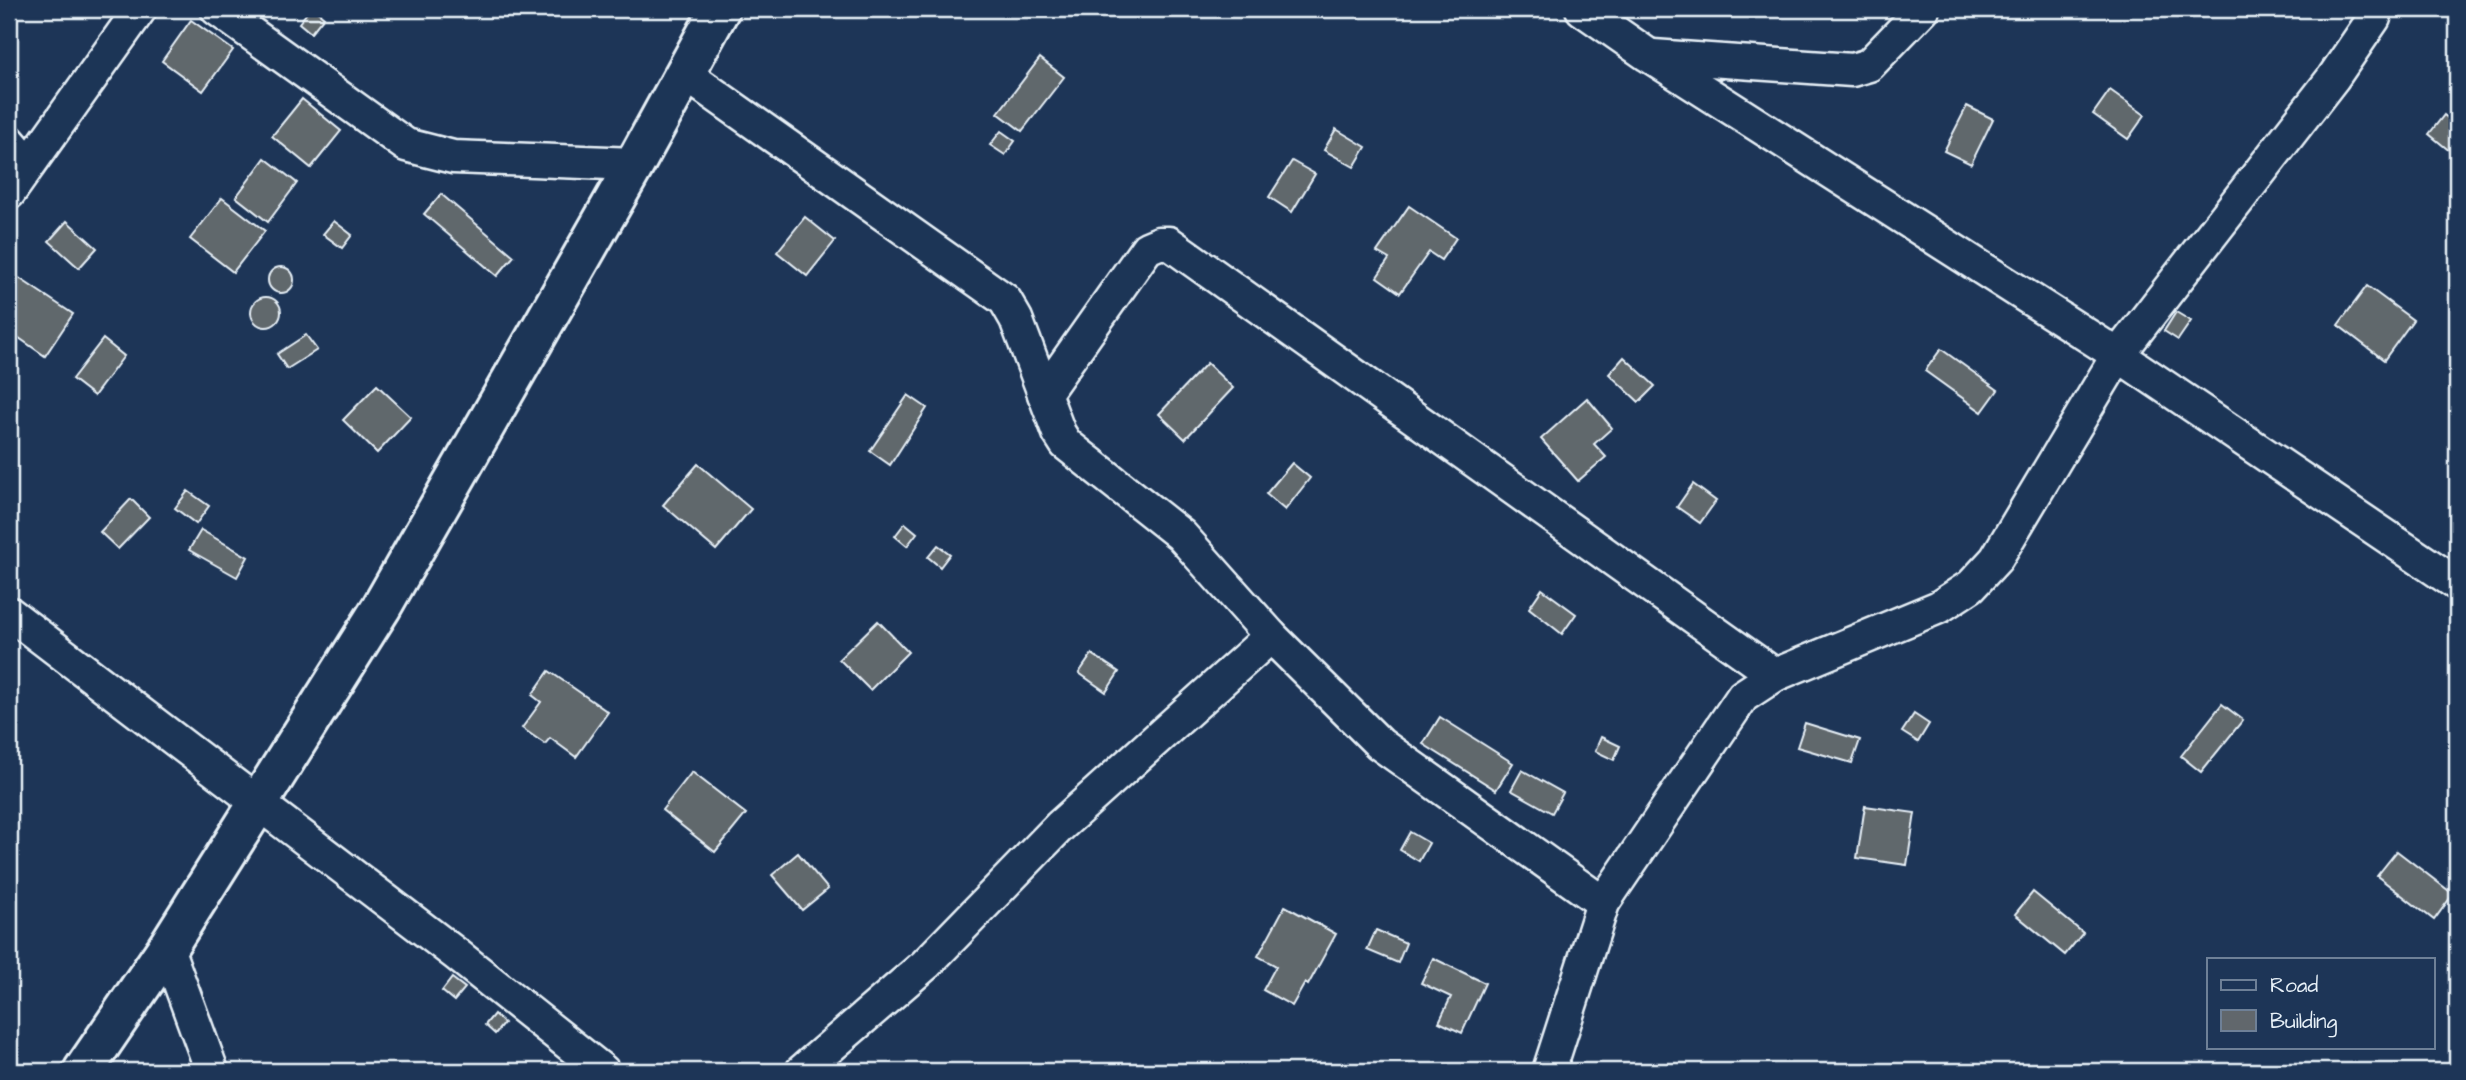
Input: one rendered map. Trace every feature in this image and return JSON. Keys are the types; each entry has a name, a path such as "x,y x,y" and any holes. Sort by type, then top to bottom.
{"street":[{"path":"9,193 19,153 140,9"},
{"path":"217,9 406,145 453,158 635,164"},
{"path":"83,1071 167,948 381,608 635,164 720,9"},
{"path":"1582,9 1648,55 2118,355 2457,583"},
{"path":"1648,55 1852,70 1869,65 1923,9"},
{"path":"1549,1071 1603,903 1743,696 1775,675 1939,607 1971,586 1996,559 2118,355 2333,78 2374,18 2376,9"},
{"path":"684,73 1005,300 1016,319 1059,433 1066,444 1181,535 1271,636 1380,744 1603,903"},
{"path":"1044,394 1147,248 1159,243 1169,243 1775,675"},
{"path":"9,613 456,954 603,1071"},
{"path":"802,1071 926,964 1060,826 1271,636"},
{"path":"167,948 212,1071"}],"building":[{"path":"310,9 324,17 311,33 299,23"},
{"path":"191,20 233,50 203,91 162,61"},
{"path":"1040,58 1064,77 1022,131 998,113"},
{"path":"2110,90 2145,115 2128,139 2093,114"},
{"path":"302,99 341,131 311,168 272,136"},
{"path":"1967,106 1993,119 1971,164 1944,151"},
{"path":"2444,115 2457,126 2457,157 2429,134"},
{"path":"1336,129 1366,147 1354,167 1324,150"},
{"path":"1001,131 1015,141 1005,155 990,145"},
{"path":"265,158 297,183 268,222 236,197"},
{"path":"1292,161 1315,174 1292,212 1269,197"},
{"path":"441,194 514,256 497,276 424,214"},
{"path":"222,198 265,231 233,272 190,239"},
{"path":"1409,206 1456,238 1441,260 1429,252 1400,293 1377,277 1389,259 1377,252"},
{"path":"805,217 835,241 807,276 777,252"},
{"path":"67,221 97,248 79,268 49,241"},
{"path":"334,221 352,235 342,248 323,234"},
{"path":"281,267 290,271 294,280 290,289 281,293 272,289 268,280 272,271"},
{"path":"10,272 73,314 45,356 9,331"},
{"path":"2367,286 2413,320 2384,360 2338,325"},
{"path":"266,297 277,301 281,312 277,323 266,327 255,323 251,312 255,301"},
{"path":"2176,312 2191,321 2178,340 2164,331"},
{"path":"306,335 317,350 287,369 277,354"},
{"path":"103,339 124,356 94,396 72,379"},
{"path":"1941,349 1998,390 1982,412 1925,371"},
{"path":"1624,357 1655,386 1639,402 1609,374"},
{"path":"1207,363 1233,388 1185,439 1159,414"},
{"path":"377,385 411,417 377,453 343,420"},
{"path":"908,395 927,408 890,465 870,451"},
{"path":"1587,398 1612,428 1594,444 1606,457 1578,481 1541,439"},
{"path":"1292,463 1310,478 1285,510 1266,494"},
{"path":"698,464 751,509 716,550 663,505"},
{"path":"1693,484 1716,501 1700,523 1677,507"},
{"path":"188,491 209,506 196,524 175,508"},
{"path":"131,499 149,517 118,549 100,532"},
{"path":"905,523 917,533 907,546 895,536"},
{"path":"201,530 248,557 237,577 189,550"},
{"path":"938,545 950,554 940,567 928,557"},
{"path":"1542,589 1576,614 1562,634 1529,608"},
{"path":"878,621 908,652 870,690 839,659"},
{"path":"1092,654 1119,672 1106,692 1079,673"},
{"path":"549,671 608,712 576,757 550,738 545,744 522,728 541,702 532,695"},
{"path":"2222,704 2243,720 2201,772 2181,756"},
{"path":"1914,714 1929,724 1918,742 1902,732"},
{"path":"1440,717 1513,763 1496,790 1423,744"},
{"path":"1805,723 1860,740 1852,763 1797,747"},
{"path":"1601,737 1620,746 1614,760 1595,751"},
{"path":"1522,770 1563,793 1552,813 1511,790"},
{"path":"692,772 746,814 715,852 662,810"},
{"path":"1865,806 1915,813 1907,865 1857,858"},
{"path":"1410,832 1429,843 1419,861 1400,850"},
{"path":"2397,851 2453,894 2434,920 2377,876"},
{"path":"798,853 828,889 802,910 772,875"},
{"path":"2033,892 2083,933 2065,955 2015,914"},
{"path":"1285,906 1336,934 1308,985 1305,983 1292,1006 1263,990 1276,966 1258,956"},
{"path":"1376,930 1406,943 1398,963 1367,950"},
{"path":"1433,958 1485,983 1462,1033 1439,1022 1451,997 1421,983"},
{"path":"452,978 465,988 454,1001 442,991"},
{"path":"494,1014 504,1023 495,1034 485,1025"}]}
